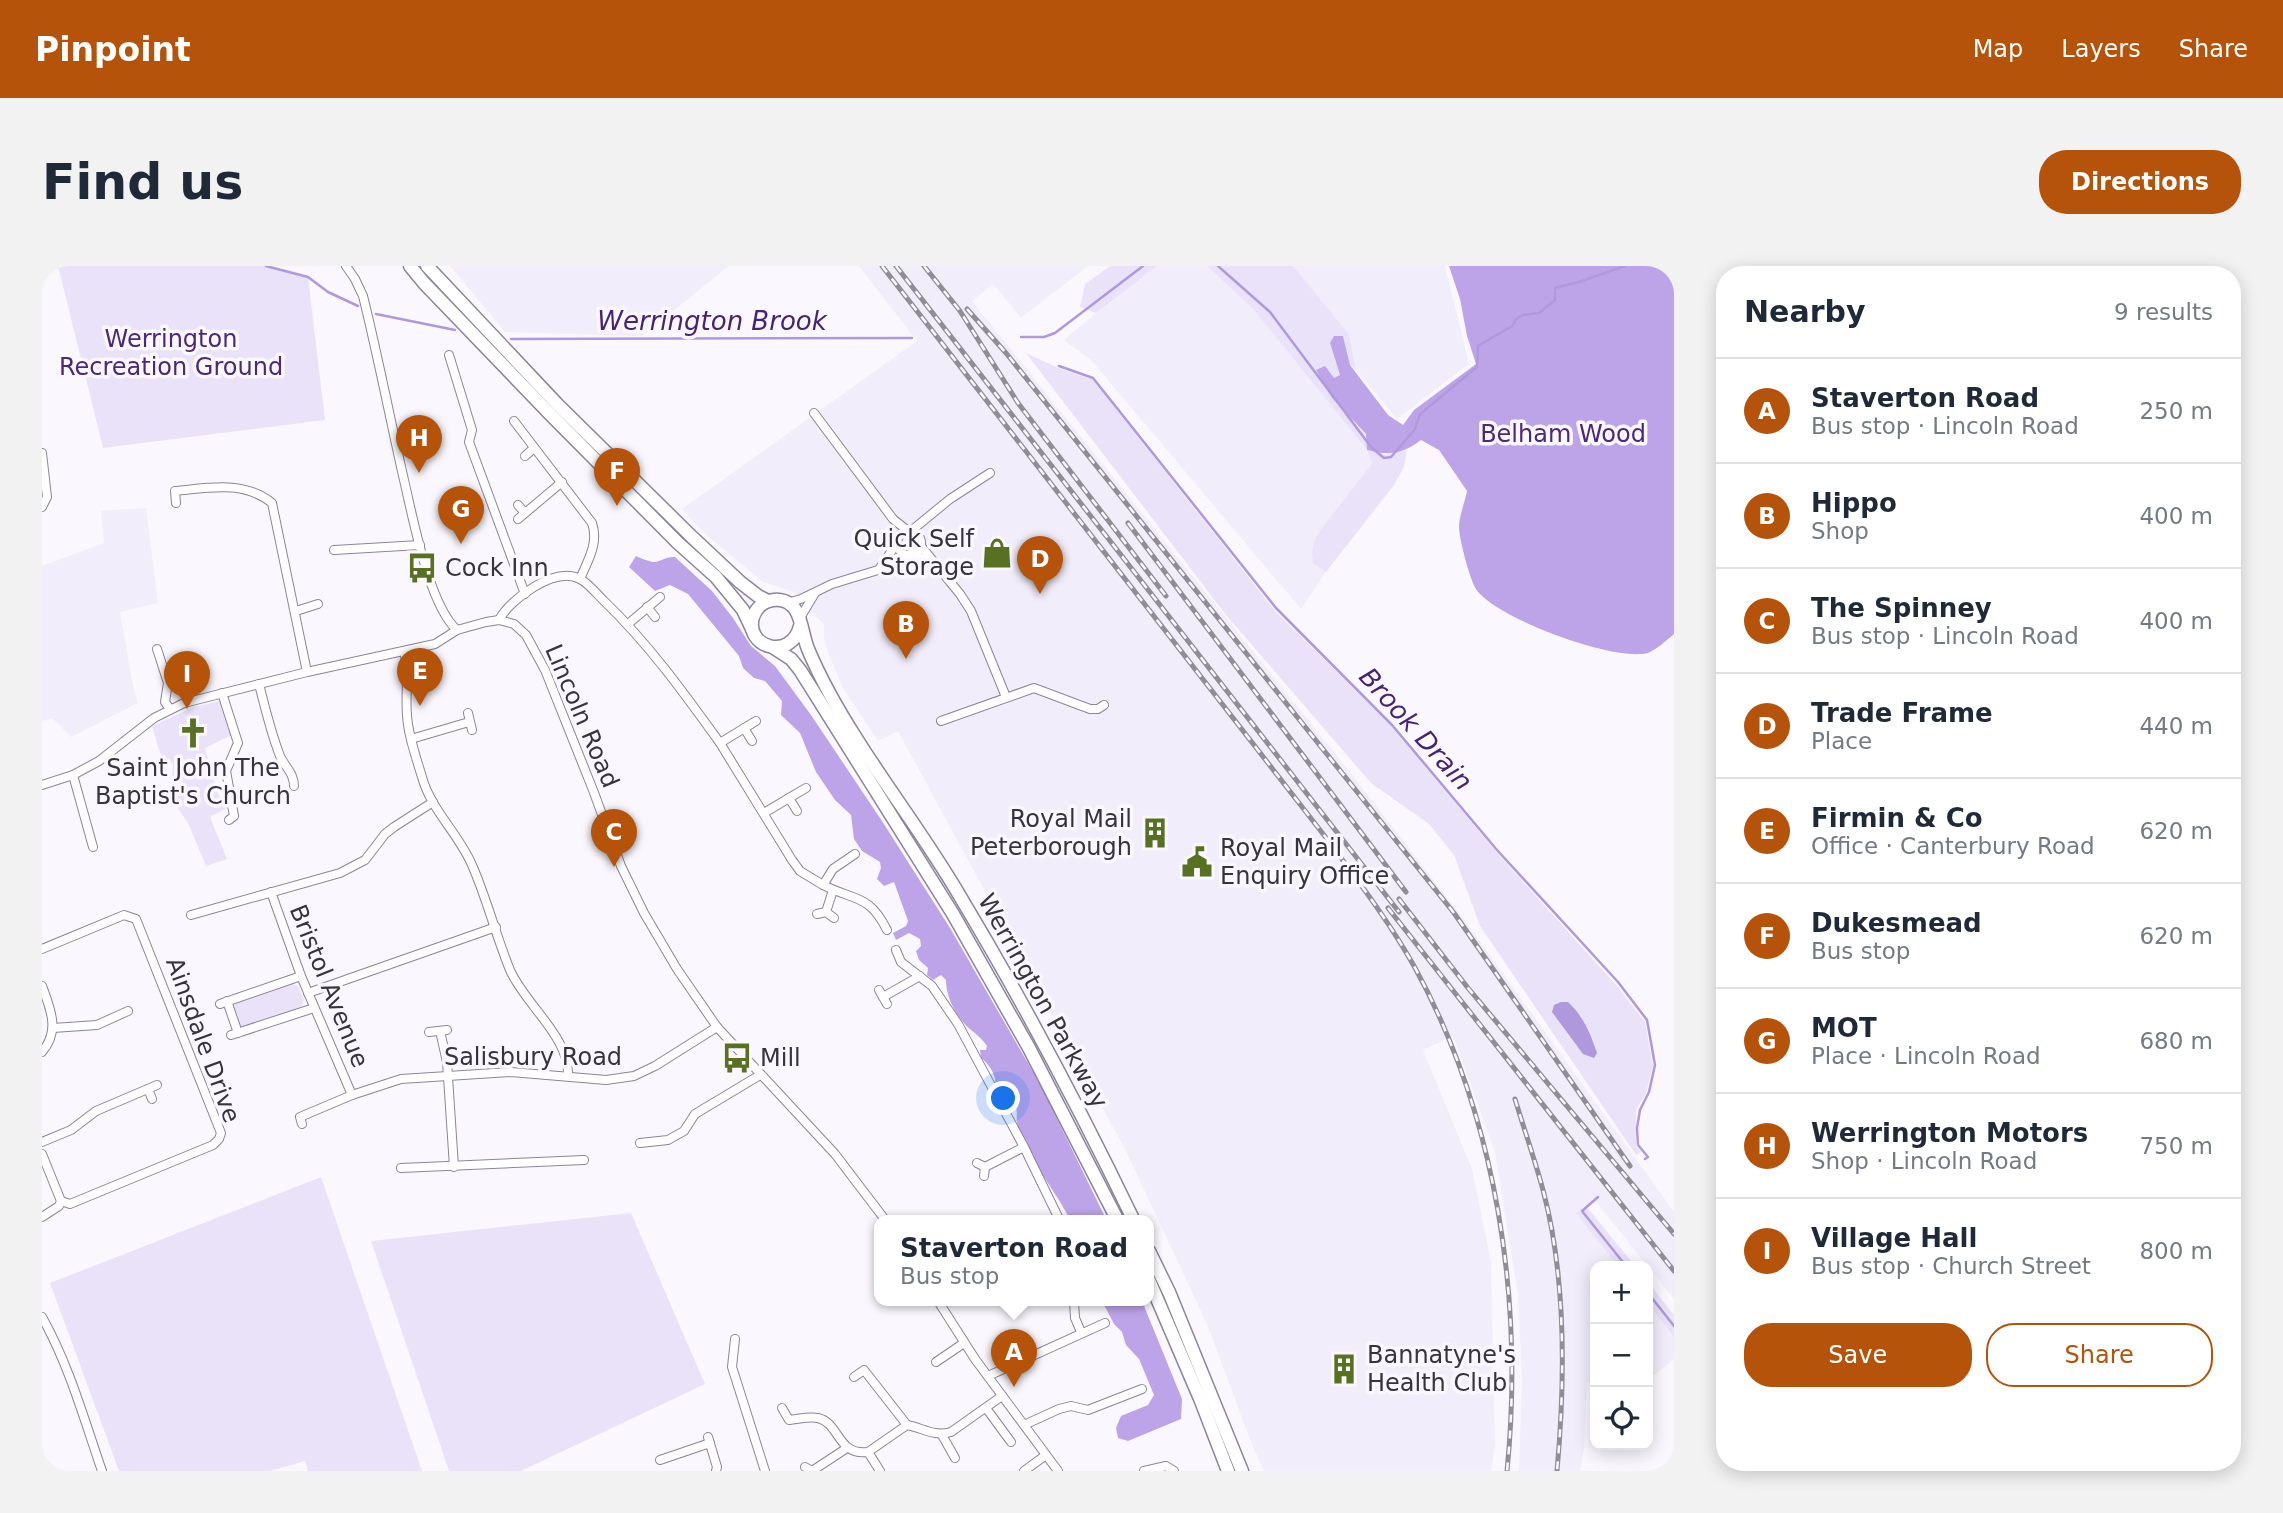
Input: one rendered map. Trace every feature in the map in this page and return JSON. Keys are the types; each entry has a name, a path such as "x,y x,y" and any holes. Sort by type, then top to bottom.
{"highway":[{"path":"410,266 550,414 678,543 716,577 743,610 752,629 760,642 774,648 781,647 794,640 800,622 796,611 788,603 768,601 762,604 754,615 752,629"},
{"path":"427,266 557,404 692,537 740,582 768,601"},
{"name":"Werrington Parkway","path":"800,622 817,670 836,708 960,895 1030,1017 1131,1215"},
{"name":"Werrington Parkway","path":"774,648 791,659 800,670 953,914 1029,1048 1115,1215"},
{"path":"1154,1261 1169,1292 1217,1424 1242,1471"},
{"path":"1154,1290 1207,1399"},
{"path":"1217,1424 1228,1471"}],"street":[{"path":"346,266 363,296 420,545 438,604 447,621 457,630"},
{"path":"449,355 472,430 469,442 525,594"},
{"path":"814,413 893,519 917,534 916,548"},
{"path":"513,421 592,523 594,545 580,579"},
{"path":"525,456 534,448"},
{"path":"42,453 47,497 42,507"},
{"path":"878,570 902,533 910,531 950,499 990,473"},
{"path":"518,519 562,482"},
{"path":"176,503 175,491 227,487 249,490 272,503 307,672"},
{"path":"518,505 525,513"},
{"path":"788,603 832,584 878,570 916,548 933,515"},
{"path":"893,519 900,550 916,548 935,565 971,611 1006,697"},
{"path":"334,550 420,545"},
{"path":"352,549 353,559"},
{"path":"42,775 44,785 73,775 101,760 153,718 186,702 435,644 457,630 499,620 504,611 547,580 557,577 580,579 628,624 685,694 720,743 800,870 833,890 864,901 881,918 887,930"},
{"path":"800,622 816,591"},
{"path":"628,624 660,597"},
{"path":"296,611 318,604"},
{"path":"647,607 655,617"},
{"name":"Lincoln Road","path":"499,620 514,624 520,629 537,655 559,704 621,866 644,913 677,969 717,1027 835,1154 881,1215"},
{"path":"157,649 168,683 165,702 170,709"},
{"path":"404,651 409,675 407,716 425,788 472,863 511,971 563,1047 568,1076"},
{"path":"259,684 277,746 282,760 292,773 294,786"},
{"path":"941,721 1034,688 1090,709 1098,709 1104,705"},
{"path":"222,693 238,743 226,771 234,820"},
{"path":"720,743 756,721"},
{"path":"411,739 470,722"},
{"path":"744,728 752,741"},
{"path":"73,775 93,847"},
{"path":"764,813 806,788"},
{"path":"789,798 797,811"},
{"path":"191,915 340,873 356,866 365,860 385,834 433,802"},
{"path":"823,885 833,869 855,855"},
{"path":"845,860 851,871"},
{"path":"827,912 833,890"},
{"name":"Bristol Avenue","path":"271,892 301,976 352,1095"},
{"path":"817,914 827,912"},
{"path":"827,912 834,918"},
{"name":"Ainsdale Drive","path":"42,949 124,915 136,919 220,1133 219,1139 213,1145 75,1203 61,1201"},
{"path":"308,993 496,927"},
{"path":"896,950 901,962 932,986 958,1024 1057,1215"},
{"path":"301,976 224,1003 235,1034 314,1008"},
{"path":"883,997 920,976"},
{"path":"42,986 51,1011 53,1028 49,1044 42,1052"},
{"path":"53,1028 97,1025 128,1011"},
{"name":"Salisbury Road","path":"296,1108 301,1120 352,1095 401,1079 511,1072 606,1080 634,1076 717,1027"},
{"path":"429,1032 443,1030 454,1167"},
{"path":"640,1143 668,1140 684,1131 695,1114 760,1075"},
{"path":"42,1142 71,1130 96,1111 157,1085"},
{"path":"148,1089 152,1099"},
{"path":"982,1169 1024,1147"},
{"path":"42,1154 61,1201 59,1206 42,1217"},
{"path":"401,1168 584,1160"},
{"path":"941,1306 964,1343 1058,1471"},
{"path":"1074,1306 1075,1318 1081,1332"},
{"path":"42,1317 53,1336 72,1383 102,1471"},
{"path":"988,1376 1105,1323"},
{"path":"735,1339 732,1367 765,1471"},
{"path":"936,1362 964,1343"},
{"path":"854,1377 864,1370 907,1425 942,1435 951,1432 1002,1395"},
{"path":"1024,1425 1059,1409 1071,1406 1088,1410 1142,1389"},
{"path":"782,1408 789,1420 807,1417 826,1421 847,1448 862,1453 868,1452 907,1425"},
{"path":"986,1408 1011,1442"},
{"path":"942,1435 955,1458"},
{"path":"660,1460 709,1440 716,1471"},
{"path":"805,1466 812,1471 847,1448"},
{"path":"868,1452 880,1471"},
{"path":"1024,1471 1046,1455"},
{"path":"1144,1471 1166,1465 1174,1471"}],"shaded area":[{"path":"450,266 729,266 642,336 505,332"},
{"path":"859,266 1088,266 1021,318 993,284 972,301 1357,781 1469,926 1674,1212 1674,1299 1653,1273 1653,1261 1644,1261 1593,1198 1587,1207 1577,1213 1614,1261 1590,1261 1590,1383 1587,1383 1584,1449 1580,1471 1519,1471 1522,1379 1518,1295 1495,1152 1453,1036 1423,1050 1472,1169 1491,1262 1495,1445 1491,1471 1264,1471 1207,1324 1126,1151 898,731 878,741 843,688 827,650 824,625 794,592 763,582 705,534 682,509 917,341"},
{"path":"1157,266 1207,266 1254,310 1367,450 1372,463 1316,536 1313,563 1326,572 1301,609 1092,361 1064,340"},
{"path":"1293,266 1445,266 1469,364 1397,419 1356,370 1349,334"},
{"path":"146,508 158,603 120,612 138,703 71,737 52,718 42,721 42,566 104,543 101,511"},
{"path":"1568,1002 1582,1019 1597,1053 1594,1058 1583,1054 1552,1012 1554,1005"},
{"path":"1653,1310 1674,1337 1674,1359 1653,1376"}],"green space":[{"name":"Werrington Recreation Ground","path":"58,266 266,266 308,277 325,420 103,448"},
{"path":"1110,266 1157,266 1096,313 1080,307 1085,284"},
{"path":"1207,266 1293,266 1349,334 1356,370 1350,365 1343,336 1330,343 1340,375 1334,378 1332,398 1384,455 1407,450 1404,467 1394,485 1326,572 1313,563 1312,552 1316,536 1372,463 1367,450 1254,310"},
{"name":"Belham Wood","path":"1449,266 1674,266 1674,634 1651,652 1632,654 1584,644 1530,624 1487,600 1476,589 1459,533 1467,491 1439,450 1421,440 1396,452 1367,450 1366,434 1332,398 1316,370 1325,366 1334,378 1340,375 1330,343 1334,336 1343,336 1350,365 1388,415 1403,425 1414,410 1476,364"},
{"path":"1026,353 1093,380 1275,611 1391,726 1497,853 1616,985 1645,1022 1653,1066 1646,1093 1636,1110 1636,1146 1641,1152 1636,1155 1480,926 1454,855 1429,824 1371,783 1226,615"},
{"path":"636,556 653,562 675,557 712,591 751,646 775,666 811,715 950,928 1040,1084 1104,1215 1068,1215 1023,1140 1017,1124 1015,1104 994,1085 992,1070 981,1058 980,1050 986,1050 987,1046 953,1007 946,980 941,975 933,980 927,975 928,968 919,960 916,951 921,946 920,939 909,933 896,940 893,933 906,926 908,921 894,882 884,886 877,879 880,862 862,851 854,839 851,815 835,800 816,772 800,733 781,715 782,701 765,681 754,678 743,668 739,656 688,594 670,585 655,591 629,567"},
{"path":"220,701 232,735 205,748 217,792 227,808 210,817 227,859 206,866 188,823 179,810 171,786 173,764 160,753 152,726 194,707"},
{"path":"291,983 298,986 304,1000 301,1009 242,1028 240,1026 233,1007 237,1001"},
{"path":"321,1177 422,1471 308,1471 305,1461 270,1471 119,1471 50,1283"},
{"path":"1587,1207 1631,1261 1614,1261 1576,1213"},
{"path":"631,1213 705,1384 521,1471 449,1471 371,1241"},
{"path":"1653,1288 1674,1315 1674,1337 1653,1310"},
{"path":"1105,1306 1144,1306 1182,1399 1181,1419 1128,1441 1118,1438 1116,1428 1121,1416 1148,1405 1154,1395 1139,1359 1126,1345 1122,1332 1114,1324"}],"waterway":[{"name":"Werrington Brook","path":"266,266 308,277 328,292 358,306"},
{"path":"1021,337 1044,337 1055,333 1143,266"},
{"path":"1218,266 1270,312 1371,447 1384,458 1391,457 1415,429 1420,414 1477,367 1478,346 1512,326 1517,318 1539,313 1555,300 1555,288 1625,266"},
{"name":"Werrington Brook","path":"376,314 455,330"},
{"name":"Werrington Brook","path":"511,339 912,338"},
{"name":"Brook Drain","path":"1059,366 1093,378 1276,608 1392,725 1497,850 1618,982 1647,1020 1655,1065 1637,1128 1638,1145 1648,1157 1645,1159"},
{"path":"1598,1197 1582,1211 1622,1261"},
{"path":"1653,1299 1674,1326"}],"railway":[{"path":"882,266 1327,839 1383,917 1414,966 1443,1024 1466,1085 1484,1147 1498,1211 1507,1276 1511,1341 1507,1471"},
{"path":"896,266 1399,912"},
{"path":"924,266 960,311 1018,403 1166,596"},
{"path":"967,309 1006,353 1454,913 1630,1166"},
{"path":"1128,523 1406,892"},
{"path":"1399,899 1468,988 1674,1234"},
{"path":"1388,908 1674,1271"},
{"path":"1515,1099 1543,1190 1556,1258 1562,1330 1557,1471"}],"place":[{"name":"Werrington Motors","path":"419,473"},
{"name":"Dukesmead","path":"617,506"},
{"name":"MOT","path":"461,544"},
{"name":"Quick Self Storage","path":"997,553"},
{"name":"Cock Inn","path":"422,568"},
{"name":"Trade Frame","path":"1040,594"},
{"name":"Hippo","path":"906,659"},
{"name":"Firmin & Co","path":"420,706"},
{"name":"Village Hall","path":"187,709"},
{"name":"Saint John The Baptist's Church","path":"193,733"},
{"name":"Royal Mail Peterborough","path":"1155,833"},
{"name":"Royal Mail Enquiry Office","path":"1197,862"},
{"name":"The Spinney","path":"614,867"},
{"name":"Mill","path":"737,1058"},
{"name":"Bannatyne's Health Club","path":"1344,1369"},
{"name":"Staverton Road","path":"1014,1387"}]}
